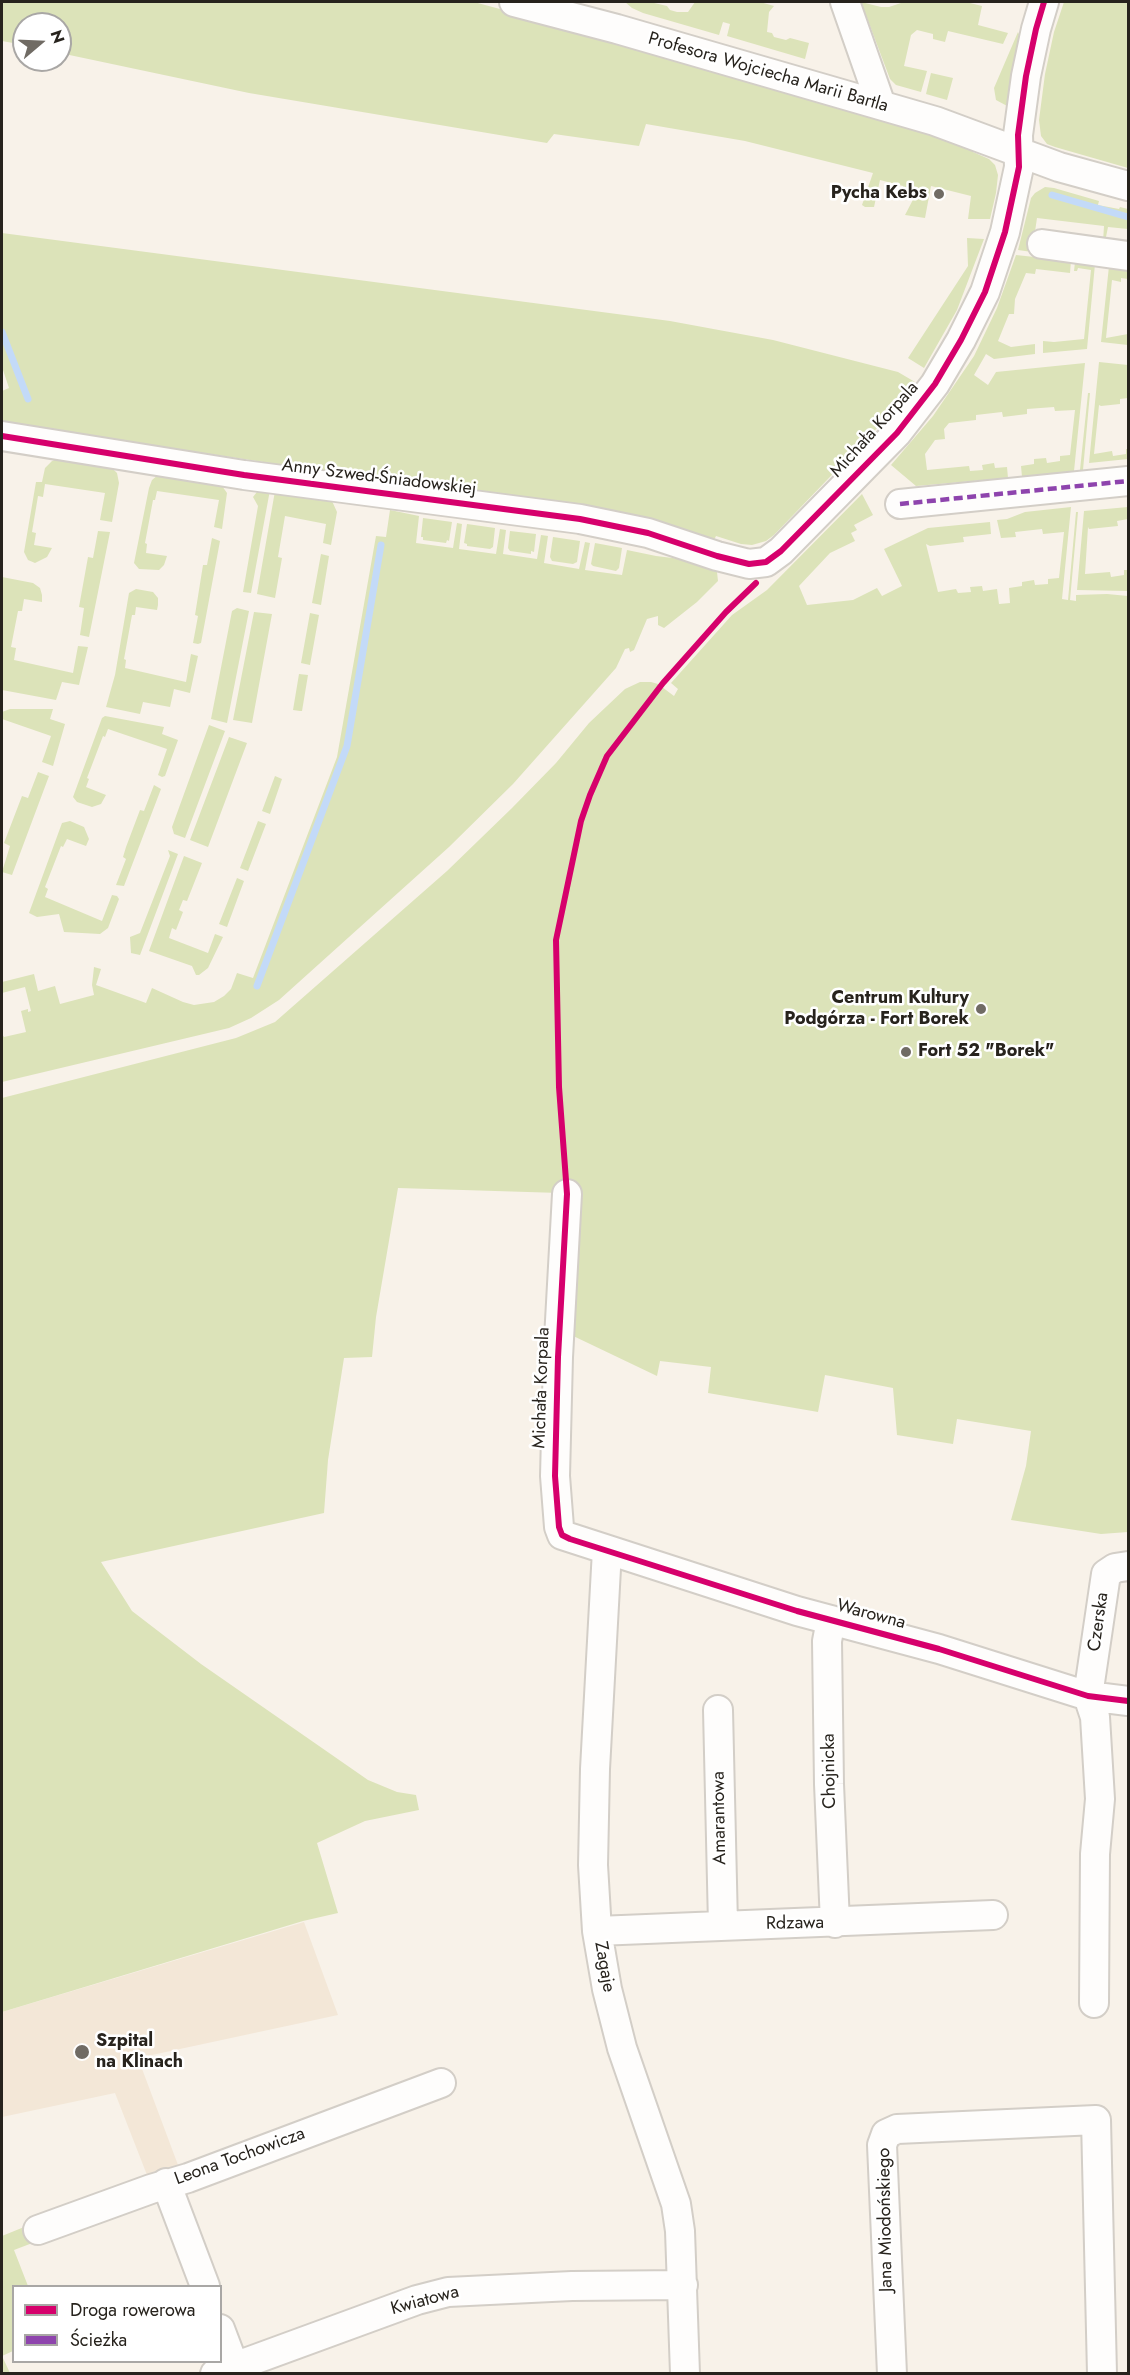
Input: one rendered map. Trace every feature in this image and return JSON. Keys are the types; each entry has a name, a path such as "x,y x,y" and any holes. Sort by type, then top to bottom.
{"street":[{"name":"Profesora Wojciecha Marii Bartla","path":"514,2 617,29 881,105 974,134 1019,153 1070,170 1128,186"},
{"path":"607,2 617,29"},
{"path":"845,2 881,105"},
{"name":"Michała Korpala","path":"749,564 766,562 781,552 897,433 935,384 961,340 985,292 1005,231 1019,167 1018,135 1026,76 1044,2"},
{"path":"1042,244 1128,256"},
{"name":"Anny Szwed-Śniadowskiej","path":"2,436 244,475 580,519 648,533 749,564"},
{"path":"900,504 1128,481"},
{"name":"Michała Korpala","path":"567,1194 557,1368 555,1476 559,1527 562,1535 570,1539 607,1550"},
{"name":"Warowna","path":"607,1550 831,1620 939,1649 1089,1696 1128,1701"},
{"name":"Zagaje","path":"607,1550 595,1769 593,1865 597,1931 607,1989 622,2048 676,2204 680,2231 685,2373"},
{"name":"Czerska","path":"1089,1696 1106,1574 1115,1568 1128,1566"},
{"name":"Chojnicka","path":"831,1620 827,1641 835,1923"},
{"path":"1089,1696 1095,1717 1100,1799 1095,1854 1094,2003"},
{"name":"Amarantowa","path":"718,1710 723,1925"},
{"name":"Rdzawa","path":"597,1931 993,1915"},
{"name":"Leona Tochowicza","path":"38,2230 166,2183 188,2178 441,2083"},
{"name":"Jana Miodońskiego","path":"892,2373 882,2145 886,2134 897,2129 1096,2120 1101,2373"},
{"path":"166,2183 205,2285"},
{"name":"Kwiatowa","path":"229,2371 417,2300 448,2292 572,2286 682,2285"},
{"path":"222,2338 229,2371"}],"shaded area":[{"name":"Szpital na Klinach","path":"304,1922 338,2015 138,2058 178,2165 147,2175 115,2093 2,2117 2,2012"}],"green space":[{"path":"2,2 474,2 692,61 974,147 973,152 989,159 995,165 998,175 996,193 990,219 968,219 971,196 931,186 925,218 905,215 917,192 907,187 901,198 903,186 880,180 874,207 865,207 862,205 873,173 745,141 646,124 639,146 554,134 547,143 249,93 72,56 72,12 12,12 12,43 2,41"},
{"path":"625,2 650,2 667,6 670,10 677,12 688,12 695,2 760,2 774,6 769,12 767,32 772,33 774,37 809,43 805,59 727,36 730,24 723,22 719,35 643,13"},
{"path":"861,2 889,7 904,2 966,2 982,6 978,25 1008,33 1003,44 948,31 945,42 933,39 933,34 917,30 911,35 904,66 927,71 921,92 896,85 890,79"},
{"path":"1064,2 1128,2 1128,168 1055,147 1047,144 1041,136 1039,120 1045,74 1054,32"},
{"path":"1018,32 1021,39 1009,107 996,100 994,88"},
{"path":"931,73 953,78 947,100 926,94"},
{"path":"1045,187 1099,201 1098,205 1128,209 1128,229 1108,227 1105,242 1103,242 1104,226 1037,218 1032,252 1018,250 1031,198"},
{"path":"2,233 670,321 773,340 898,372 915,382 881,424 774,535 766,541 752,545 716,536 713,542 411,484 2,423 2,391 9,388 2,367"},
{"path":"967,238 984,239 957,310 924,368 908,358 968,266"},
{"path":"1016,255 1071,261 1070,273 1036,269 1035,274 1026,273 1015,299 1014,314 1009,314 998,341 1011,347 1035,344 1035,354 994,359 986,354 974,375 988,385 996,372 1085,363 1074,471 1022,477 1021,466 1034,464 1034,459 1046,458 1047,463 1060,461 1060,456 1070,455 1075,410 1055,411 1054,407 1027,409 1027,414 1003,417 1002,412 976,415 976,420 949,423 944,429 945,439 935,440 925,454 927,470 969,466 970,471 983,470 982,465 994,463 995,468 1007,467 1008,478 916,486 891,465 933,416 974,356 997,308"},
{"path":"1075,262 1095,264 1087,349 1043,353 1043,341 1084,339 1091,270 1078,268 1074,271"},
{"path":"1109,266 1128,268 1128,279 1121,278 1121,282 1112,280 1106,338 1128,334 1128,345 1101,342"},
{"path":"1099,362 1128,365 1128,398 1120,399 1120,404 1099,405 1094,454 1112,451 1113,456 1126,454 1126,449 1128,449 1128,459 1089,463"},
{"path":"1088,393 1090,393 1083,470 1080,470"},
{"path":"57,459 112,468 117,473 119,483 112,522 100,520 105,493 45,484 43,497 38,496 32,532 36,533 34,545 52,548 47,557 35,563 28,560 24,552 36,482 42,482 45,468"},
{"path":"158,475 220,483 227,493 222,529 214,527 219,500 157,491 155,500 153,500 145,543 147,544 146,553 167,556 164,565 159,570 139,569 134,563 149,488 152,480"},
{"path":"260,488 270,490 251,593 243,592 258,506 253,497"},
{"path":"275,491 332,501 337,512 331,545 323,543 326,524 285,516 278,557 282,558 275,598 257,594"},
{"path":"862,494 873,515 854,525 857,530 851,533 855,541 830,553 799,586 807,605 853,600 877,588 882,596 902,586 884,549 928,528 990,522 991,534 963,537 964,542 930,546 926,544 938,592 956,589 958,593 971,592 970,587 982,586 983,591 997,589 999,604 1010,603 1009,588 1022,586 1022,582 1034,580 1035,585 1048,584 1048,579 1059,578 1064,532 1043,534 1042,529 1015,532 1016,537 1001,538 997,520 1025,512 1071,507 1062,599 1068,600 1076,512 1078,512 1070,600 1076,601 1076,595 1128,596 1128,1532 1101,1534 1011,1520 1026,1466 1031,1431 957,1419 953,1444 897,1435 893,1388 825,1375 818,1412 708,1393 711,1367 660,1361 657,1376 567,1333 560,1193 398,1188 376,1317 372,1357 344,1358 328,1460 324,1513 101,1562 132,1611 201,1664 368,1780 397,1792 416,1795 419,1810 365,1821 317,1843 338,1913 303,1921 2,2012 2,1098 236,1038 275,1022 447,871 512,808 556,763 589,723 625,689 640,682 651,682 658,684 674,696 678,689 671,683 732,615 767,590"},
{"path":"1128,507 1128,519 1117,521 1118,526 1089,529 1088,527 1085,574 1110,572 1111,577 1124,575 1124,570 1128,570 1128,591 1077,590 1084,511"},
{"path":"390,510 419,516 416,543 453,548 457,523 462,524 459,549 496,554 500,529 506,530 503,554 537,559 541,535 548,536 544,563 579,569 585,542 590,543 585,570 622,575 627,550 681,559 699,565 717,572 718,581 697,602 664,628 658,625 658,616 647,619 634,650 630,652 629,648 625,649 616,668 513,784 449,847 279,1000 251,1018 229,1028 2,1082 2,1034 4,1037 26,1032 21,1011 28,1009 28,1012 31,1011 25,987 2,993 2,982 34,974 38,991 55,986 60,1004 94,995 92,985 94,967 101,969 96,985 146,1003 152,988 194,1005 214,1002 224,996 231,989 237,973 253,978 337,757 376,536 386,537"},
{"path":"423,518 452,522 449,541 447,540 446,543 423,540 421,537"},
{"path":"467,524 495,528 493,547 490,549 467,546 464,543"},
{"path":"98,531 110,532 89,637 80,635 84,608 79,607 88,557 93,558"},
{"path":"510,531 536,534 534,552 531,551 531,554 510,551 508,548"},
{"path":"553,537 580,541 577,562 573,564 552,561 550,557"},
{"path":"212,538 220,541 201,643 198,644 193,643 198,616 195,615 203,565 207,565"},
{"path":"595,543 622,548 619,568 616,571 591,564"},
{"path":"321,554 329,556 321,605 312,603"},
{"path":"2,577 33,583 40,588 42,595 42,602 24,599 22,611 18,611 11,647 16,648 14,660 73,673 78,646 88,647 79,685 62,682 56,700 2,690"},
{"path":"136,589 153,592 158,598 158,605 157,610 136,607 135,615 132,615 124,659 126,660 125,668 186,682 191,654 198,656 190,693 174,689 170,707 143,702 140,714 106,707 115,675 129,593"},
{"path":"237,608 249,611 227,723 211,719 232,611"},
{"path":"254,612 272,614 252,723 233,720"},
{"path":"310,613 319,615 310,665 301,663"},
{"path":"299,674 308,675 302,711 293,710"},
{"path":"10,709 53,709 50,719 65,724 53,766 42,762 51,736 2,719 2,712"},
{"path":"105,716 164,727 162,734 178,740 165,776 162,777 158,775 167,749 108,729 105,737 103,736 87,778 89,779 86,787 106,795 101,804 92,807 77,802 73,797 102,718"},
{"path":"209,725 225,731 185,838 174,834 172,827"},
{"path":"229,737 247,743 208,847 190,840"},
{"path":"38,772 49,776 12,875 2,872 10,846 4,843 22,796 28,798"},
{"path":"275,776 282,779 270,814 262,811"},
{"path":"154,785 161,789 124,886 116,885 126,859 123,857 126,847 140,810 144,811"},
{"path":"70,821 84,827 89,839 86,846 67,839 63,847 61,846 45,887 48,889 45,897 102,921 112,895 117,896 119,899 108,928 100,934 64,932 59,914 37,917 29,913 62,823"},
{"path":"258,821 266,824 248,871 240,868"},
{"path":"168,850 178,854 140,955 131,953 130,937 140,933 170,856"},
{"path":"184,856 202,863 187,901 183,900 179,910 183,912 176,930 172,928 169,938 208,953 215,934 223,937 208,968 199,975 196,975 192,966 149,951"},
{"path":"237,878 244,881 227,927 219,924"},
{"path":"29,2225 35,2242 14,2250 28,2285 12,2285 12,2351 2,2356 2,2236"},
{"path":"2,2356 10,2373 2,2374"}],"waterway":[{"path":"1052,195 1128,217"},
{"path":"2,332 28,399"},
{"path":"257,986 347,746 381,545"}],"marked path":[{"path":"900,504 1128,481"}],"cycle path":[{"path":"2,436 244,475 580,519 648,533 749,564 766,562 781,551 897,433 935,384 961,340 985,292 1005,232 1019,167 1018,135 1026,76 1044,2"},
{"path":"756,583 726,612 663,683 607,756 581,821 556,940 559,1087 567,1194 558,1357 555,1476 559,1527 562,1535 570,1539 797,1611 939,1649 1088,1696 1128,1701"}],"place":[{"name":"Pycha Kebs","path":"939,194"},
{"name":"Centrum Kultury Podgórza - Fort Borek","path":"981,1009"},
{"name":"Fort 52 \"Borek\"","path":"906,1052"},
{"name":"Szpital na Klinach","path":"82,2052"}]}
